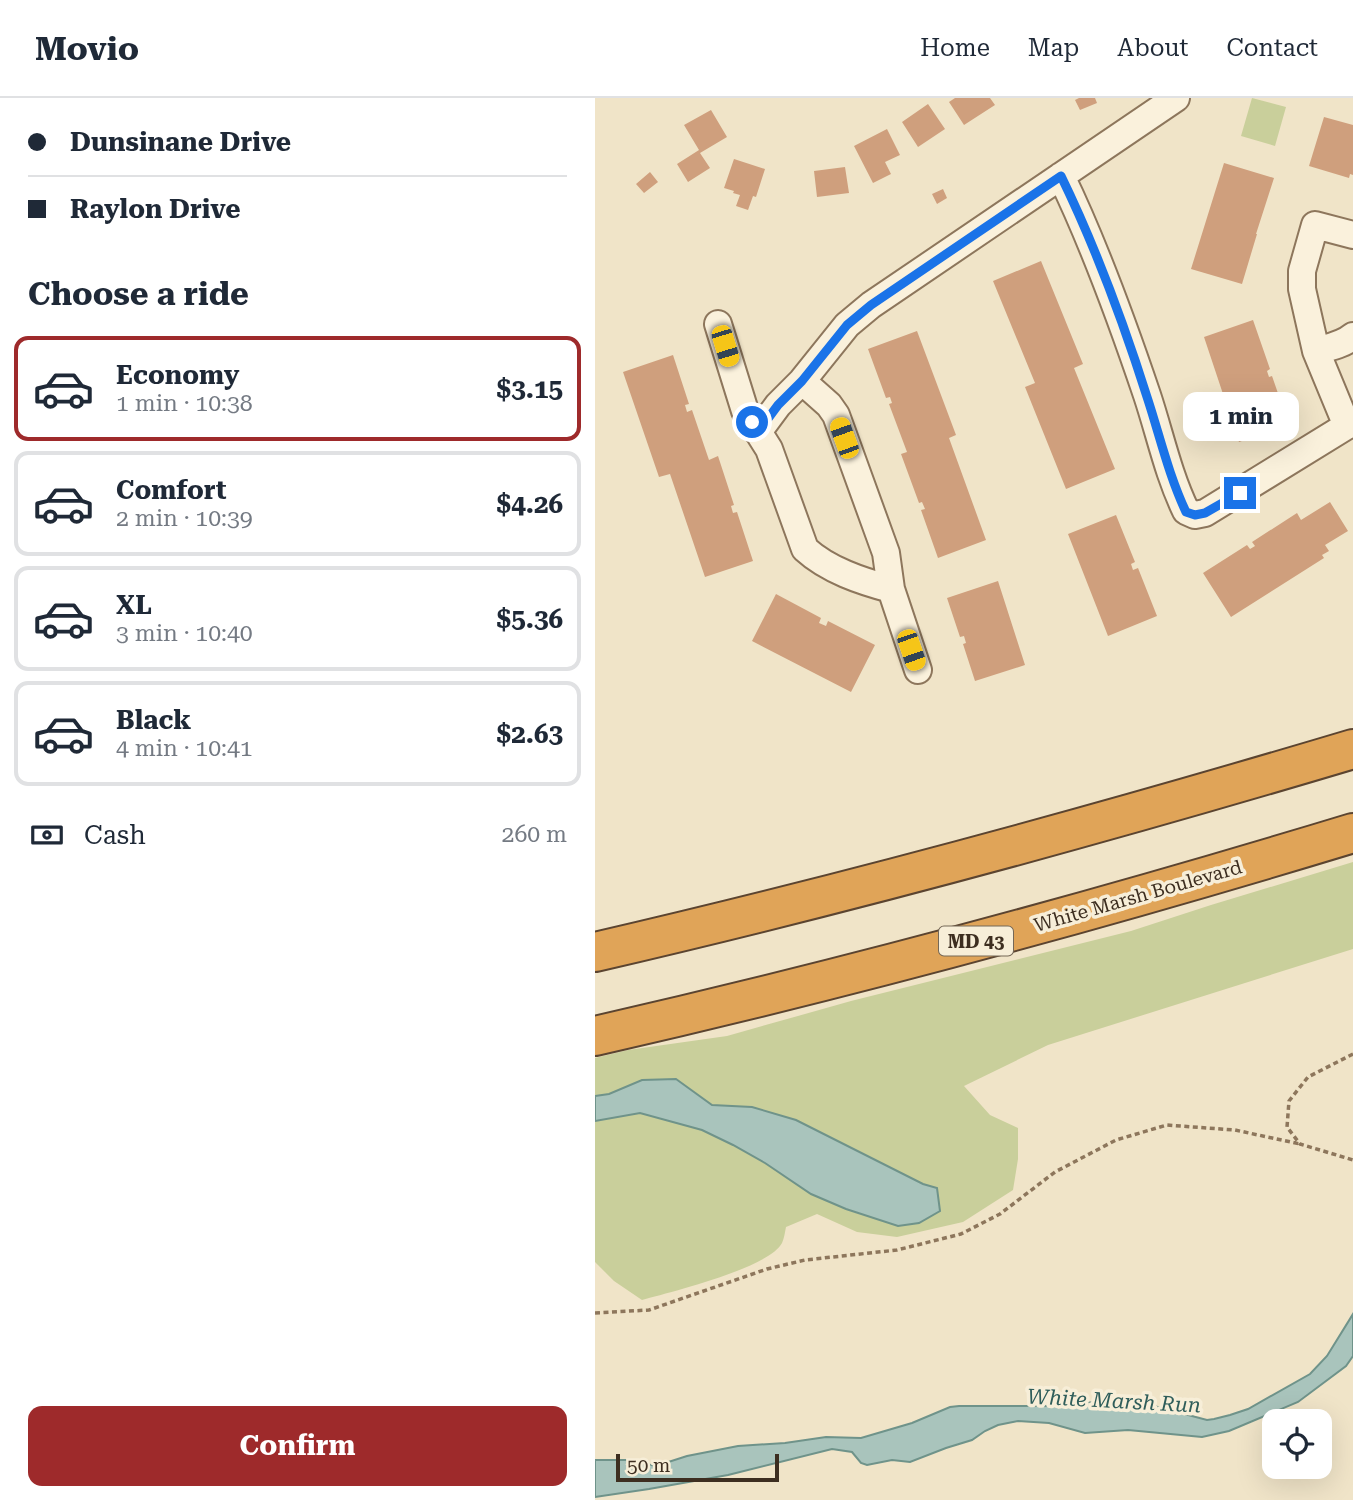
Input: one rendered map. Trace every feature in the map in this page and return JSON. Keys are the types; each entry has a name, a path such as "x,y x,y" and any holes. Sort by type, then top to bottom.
{"highway":[{"path":"595,952 865,887 1151,809 1353,749"},
{"name":"White Marsh Boulevard","path":"595,1036 835,978 1024,928 1353,833"}],"street":[{"path":"758,432 847,325 871,305 1176,98"},
{"path":"1061,176 1121,317 1172,477 1186,512 1195,515 1205,513 1350,424 1337,406 1316,351 1302,289 1302,271 1315,225 1353,235"},
{"path":"717,324 745,411 769,449 805,550 813,557 860,581 891,589"},
{"path":"1316,351 1349,340 1353,336"},
{"path":"802,381 829,405 836,415 885,553 891,589 918,670"}],"path":[{"path":"1300,1144 1287,1127 1289,1101 1308,1077 1353,1054"},
{"path":"595,1313 649,1310 767,1269 805,1260 897,1250 961,1234 1000,1214 1055,1172 1116,1140 1167,1125 1235,1130 1300,1144 1353,1160"}],"green space":[{"path":"1252,98 1286,107 1275,146 1241,136"},
{"path":"1353,862 1353,949 1048,1045 964,1086 990,1115 1018,1128 1018,1159 1013,1190 963,1222 897,1237 857,1232 817,1214 786,1227 782,1243 759,1261 718,1278 642,1300 614,1281 595,1262 595,1121 640,1113 702,1130 765,1163 811,1194 937,1188 922,1184 796,1120 752,1107 712,1105 676,1079 642,1080 609,1094 595,1096 595,1058 628,1050 727,1036 851,1001 1131,931"}],"water":[{"path":"676,1079 712,1105 752,1107 796,1120 923,1184 937,1188 940,1211 919,1223 898,1226 811,1194 765,1163 702,1130 640,1113 595,1121 595,1096 609,1094 642,1080"},
{"name":"White Marsh Run","path":"1353,1314 1353,1356 1346,1366 1298,1402 1281,1409 1262,1409 1262,1417 1229,1431 1202,1437 1128,1430 1085,1433 1049,1423 1018,1421 998,1425 972,1440 910,1462 892,1460 867,1465 861,1463 852,1452 832,1449 728,1475 595,1497 595,1460 626,1460 656,1466 687,1456 738,1446 826,1437 861,1438 912,1423 950,1407 1046,1406 1109,1401 1154,1406 1207,1420 1214,1419 1248,1409 1310,1374 1327,1356"}],"building":[{"path":"955,98 990,98 995,105 964,125 949,102"},
{"path":"1095,98 1097,103 1080,110 1075,100"},
{"path":"928,104 945,129 918,147 902,122"},
{"path":"711,110 727,137 700,153 710,168 688,182 677,164 699,150 684,125"},
{"path":"1324,117 1353,125 1353,175 1350,174 1349,178 1309,166"},
{"path":"887,129 900,155 885,162 891,174 873,183 854,146"},
{"path":"734,159 765,169 756,197 753,196 748,210 736,206 740,195 724,188"},
{"path":"1224,163 1274,178 1242,284 1191,269"},
{"path":"845,167 849,193 817,197 814,171"},
{"path":"650,172 658,182 644,193 636,184"},
{"path":"943,189 947,198 937,204 932,194"},
{"path":"1041,261 1083,364 1074,368 1115,469 1066,489 1025,387 1035,383 993,281"},
{"path":"1253,320 1270,369 1267,371 1269,377 1272,376 1289,425 1239,442 1204,337"},
{"path":"917,331 956,435 949,438 986,540 938,558 921,510 925,509 922,502 919,503 901,454 907,452 889,404 892,403 890,397 886,398 868,349"},
{"path":"673,355 689,404 685,405 687,412 692,410 709,460 718,456 734,505 731,506 733,513 737,512 753,561 705,577 670,474 659,477 623,372"},
{"path":"1330,502 1348,531 1325,545 1329,551 1322,555 1324,558 1231,617 1203,573 1247,545 1250,549 1255,546 1252,542 1297,513 1301,520"},
{"path":"1116,515 1135,562 1131,564 1133,570 1138,568 1157,616 1108,636 1068,534"},
{"path":"998,581 1025,665 975,681 963,644 966,643 964,636 960,637 947,598"},
{"path":"776,594 821,618 819,623 826,626 828,621 875,645 851,692 752,641"}],"route":[{"path":"752,422 758,432 847,325 871,305 1061,176 1121,317 1172,477 1186,512 1195,515 1205,513 1240,493"}]}
